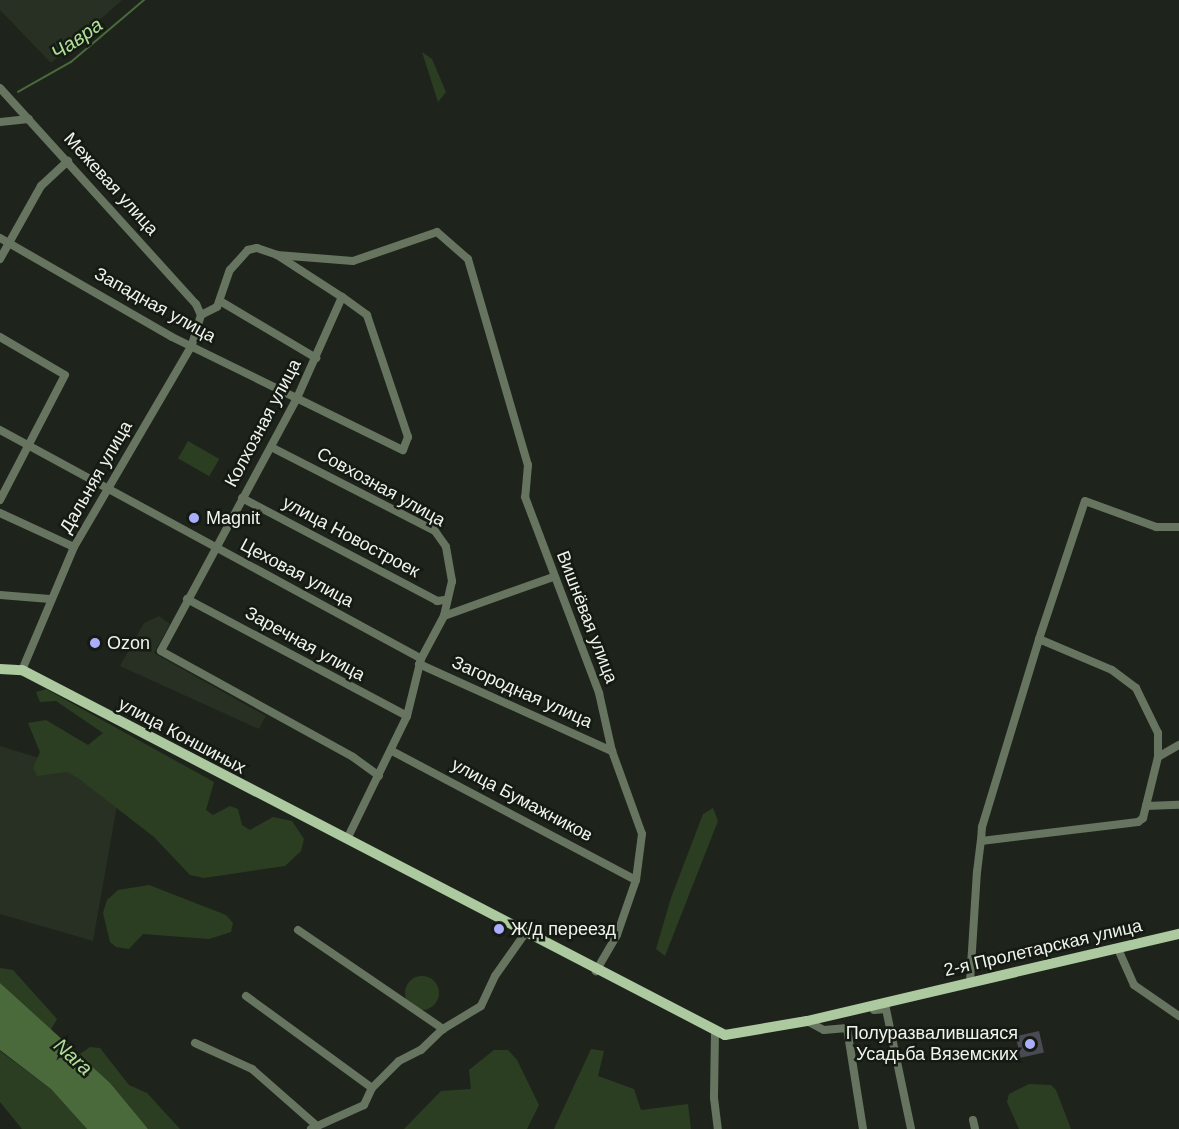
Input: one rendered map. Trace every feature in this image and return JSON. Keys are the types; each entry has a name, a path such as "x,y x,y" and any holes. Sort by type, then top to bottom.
{"main road":[{"name":"улица Коншиных","path":"0,669 22,670 347,839"},
{"path":"347,839 716,1032"},
{"name":"2-я Пролетарская улица","path":"716,1032 735,1036 807,1022 914,994 1179,934"}],"street":[{"name":"Межевая улица","path":"0,88 196,304 201,315"},
{"path":"0,122 29,119"},
{"path":"0,259 41,186 68,161"},
{"name":"Вишнёвая улица","path":"277,255 353,261 437,232 460,249 477,284 528,465 525,497 553,577 599,693 612,751 642,834 636,880 617,935 596,971"},
{"name":"Западная улица","path":"0,238 10,241 192,345 297,398"},
{"path":"201,315 220,301 230,270 248,250 277,255 368,315 408,436 405,448 392,447 297,398"},
{"name":"Колхозная улица","path":"342,300 297,398 214,548 161,651 354,757 379,776"},
{"path":"220,301 316,358"},
{"name":"Дальняя улица","path":"22,670 50,599 74,547 192,345 201,315"},
{"path":"0,337 65,375 0,500"},
{"name":"Цеховая улица","path":"0,430 420,661"},
{"name":"Совхозная улица","path":"271,447 442,538 452,581 445,600 444,616 420,661 407,716 392,751 347,839"},
{"name":"улица Новостроек","path":"242,498 437,601 445,600"},
{"path":"970,982 981,841 1039,639 1085,501 1156,527 1179,527"},
{"path":"0,513 74,547"},
{"path":"444,616 553,577"},
{"path":"0,595 50,599"},
{"name":"Заречная улица","path":"187,599 407,716"},
{"path":"981,841 1138,822 1146,806 1158,757 1158,733 1136,688 1112,670 1039,639"},
{"name":"Загородная улица","path":"420,661 433,670 612,751"},
{"path":"414,685 433,670"},
{"path":"1158,757 1179,745"},
{"name":"улица Бумажников","path":"392,751 636,880"},
{"path":"1146,806 1179,805"},
{"path":"298,930 443,1029"},
{"path":"195,1043 252,1069 314,1127 364,1105 372,1088 399,1061 422,1050 443,1029 481,1006 495,976 526,932"},
{"path":"1118,949 1134,985 1179,1016"},
{"path":"246,996 372,1088"},
{"path":"866,1008 886,1009 911,1129"},
{"path":"807,1022 824,1030 847,1028 863,1129"},
{"path":"716,1032 714,1098 718,1129"}],"shaded area":[{"path":"0,0 122,0 51,63 0,10"},
{"path":"422,52 432,59 446,92 438,102"},
{"path":"188,441 219,459 209,476 178,458"},
{"path":"159,616 170,624 154,653 266,716 259,729 120,666 144,623"},
{"path":"46,689 214,782 206,810 213,815 230,806 238,809 242,825 250,830 273,817 292,821 304,839 301,851 285,866 204,878 190,875 154,837 78,778 67,772 37,776 33,768 40,752 28,723 46,720 88,745 103,733 56,701 40,702 36,692"},
{"path":"0,746 121,783 93,941 0,914"},
{"path":"713,808 718,821 665,956 656,949 671,898 703,814"},
{"path":"149,885 226,915 233,923 231,932 209,939 143,934 129,949 116,947 110,942 103,913 107,900 118,890"},
{"path":"0,968 13,970 57,1019 50,1031 0,983"},
{"path":"422,976 434,981 439,993 434,1005 422,1010 410,1005 405,993 410,981"},
{"path":"90,1047 100,1048 129,1085 147,1093 180,1129 148,1129 80,1054"},
{"path":"591,1049 604,1051 598,1076 634,1089 641,1110 688,1104 691,1129 554,1129"},
{"path":"494,1050 508,1050 517,1060 539,1105 527,1129 404,1129 441,1091 471,1089 469,1070"},
{"path":"0,1051 51,1089 87,1129 22,1129 0,1102"},
{"path":"1029,1084 1051,1085 1056,1090 1071,1129 1019,1129 1007,1102 1009,1094"}],"water":[{"name":"Nara","path":"0,983 110,1083 148,1129 87,1129 51,1089 0,1050"}],"building":[{"name":"Полуразвалившаяся Усадьба Вяземских","path":"1039,1031 1044,1052 1021,1058 1016,1036"}],"waterway":[{"name":"Чавра","path":"18,92 71,62 144,0"}],"place":[{"name":"Magnit","path":"194,518"},
{"name":"Ozon","path":"95,643"},
{"name":"Ж/д переезд","path":"499,929"},
{"name":"Полуразвалившаяся Усадьба Вяземских","path":"1030,1044"}]}
